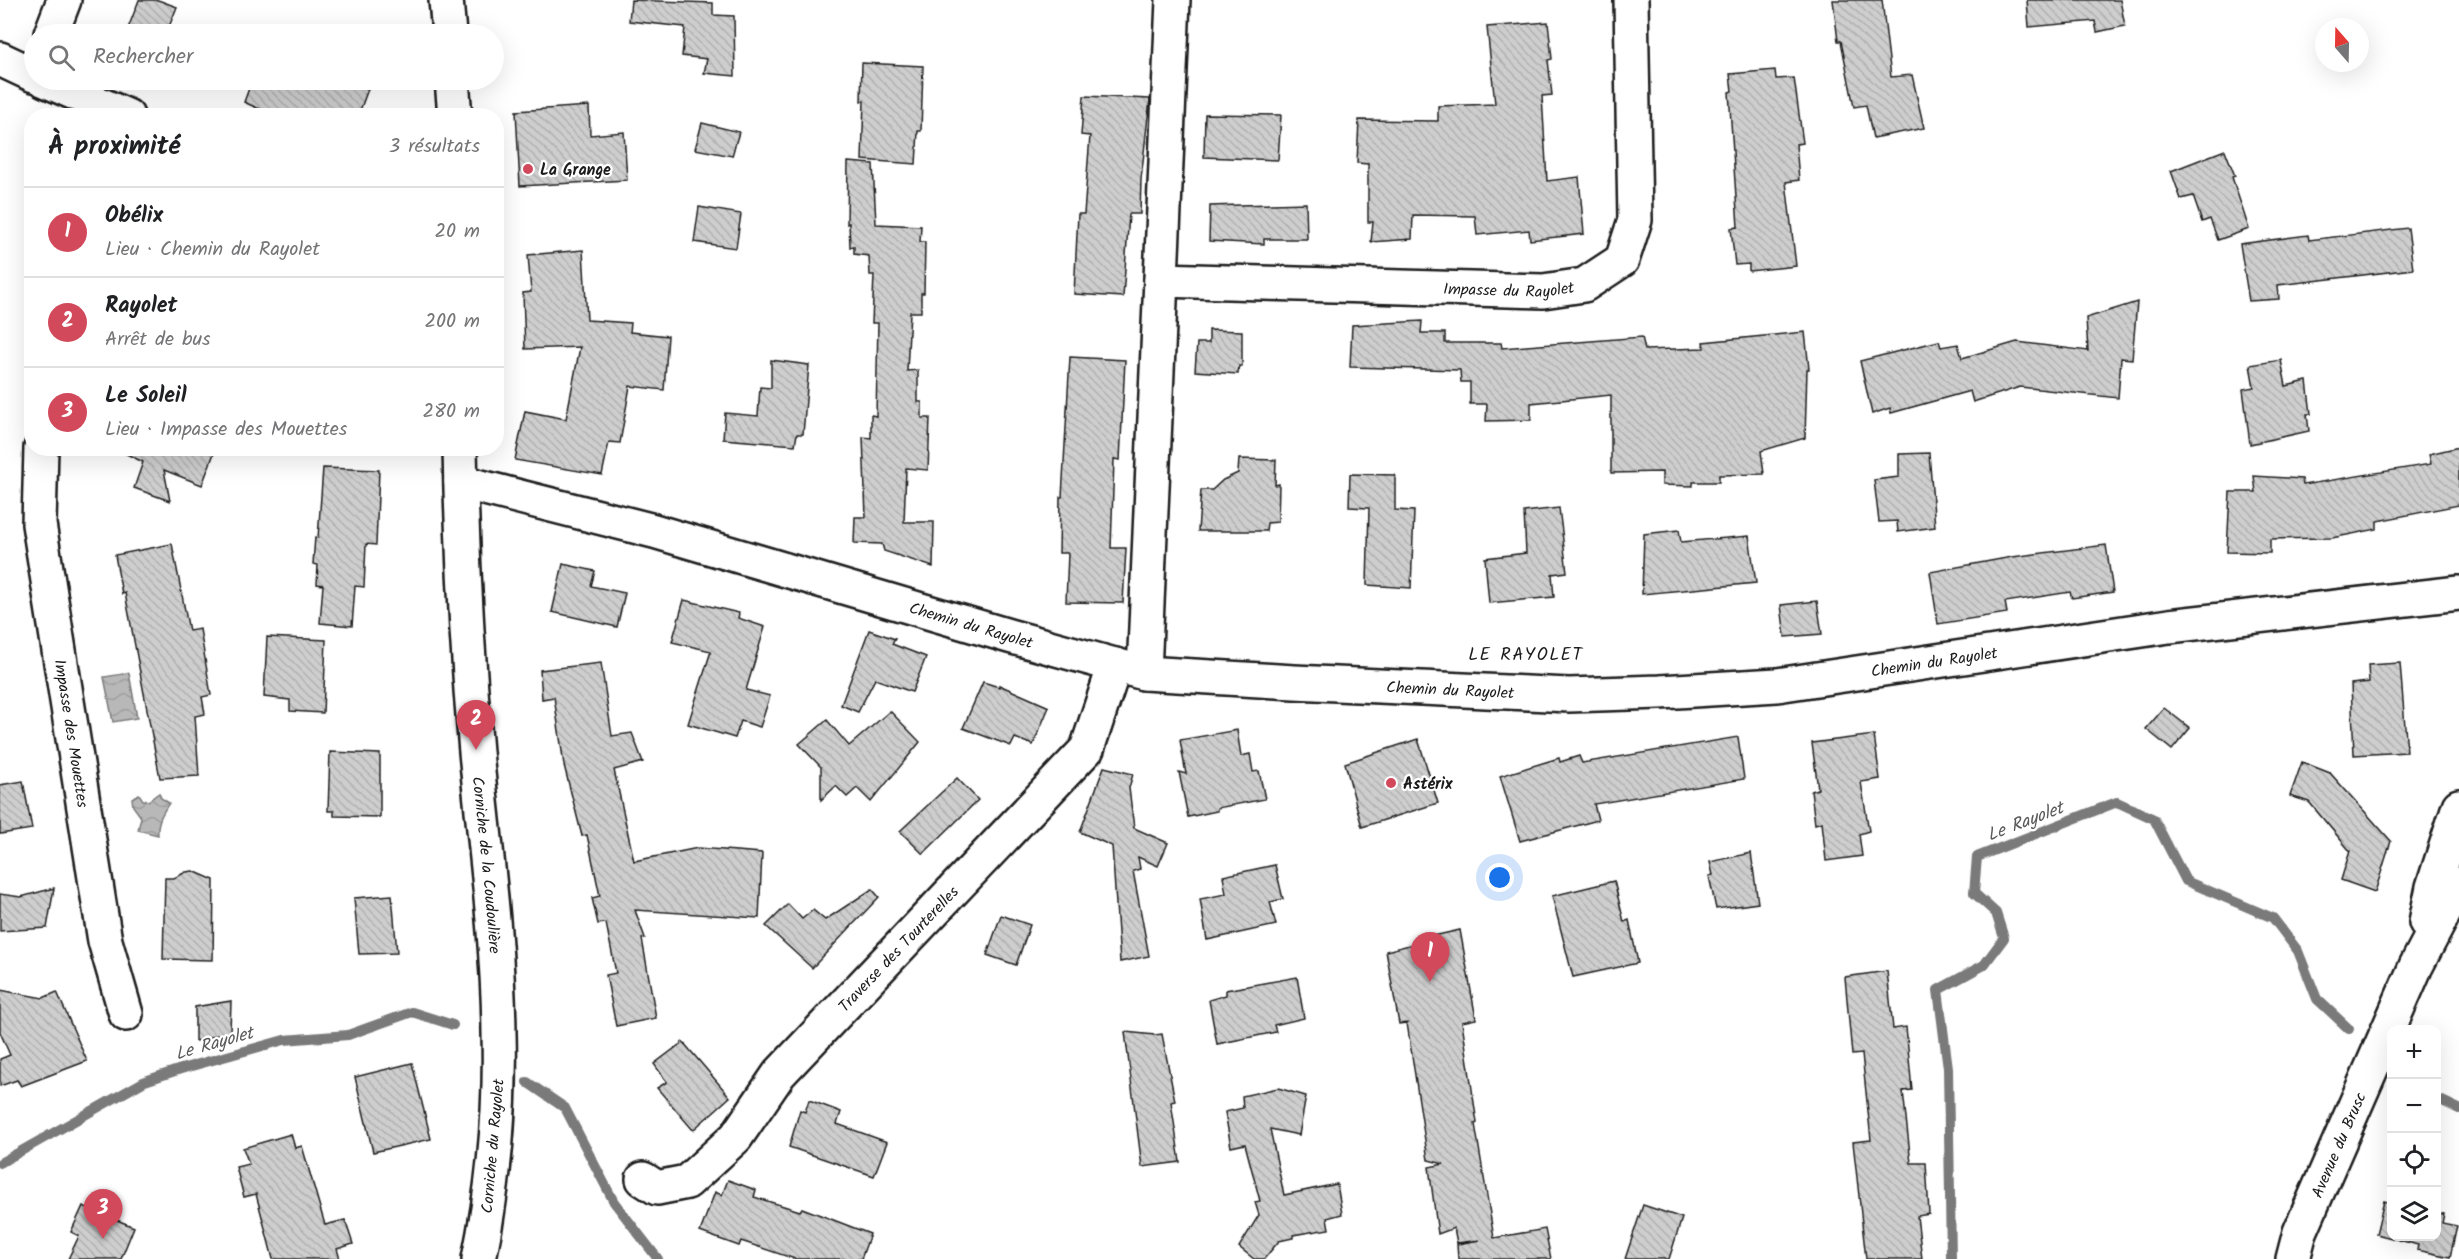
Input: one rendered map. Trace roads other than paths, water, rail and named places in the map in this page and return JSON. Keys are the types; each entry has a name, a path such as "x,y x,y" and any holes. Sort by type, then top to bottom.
{"street":[{"path":"55,24 64,0"},
{"path":"446,0 448,24"},
{"path":"1129,669 1161,280 1173,0"},
{"name":"Impasse du Rayolet","path":"1161,280 1543,291 1584,285 1622,260 1635,220 1631,0"},
{"path":"0,59 24,70"},
{"path":"68,90 108,108"},
{"path":"453,90 454,108"},
{"name":"Impasse des Mouettes","path":"41,456 39,524 105,941 126,1014"},
{"name":"Corniche de la Coudoulière","path":"460,456 467,643 494,935 499,1032"},
{"name":"Chemin du Rayolet","path":"461,482 654,531 1129,669 1305,683 1569,694 1660,692 1777,685 2169,626 2455,590"},
{"name":"Traverse des Tourterelles","path":"643,1179 657,1188 687,1182 736,1137 779,1074 1087,750 1129,669"},
{"name":"Avenue du Brusc","path":"2416,966 2433,887 2459,806"},
{"name":"Avenue du Brusc","path":"2293,1259 2300,1232 2416,966 2459,884"},
{"name":"Corniche du Rayolet","path":"479,1259 492,1171 499,1084 499,1032"}],"water":[{"path":"129,673 137,718 113,722 104,677"},
{"path":"159,793 161,798 169,803 159,822 158,835 138,830 141,817 133,806 132,798 139,794 143,800 148,801"}],"waterway":[{"name":"Le Rayolet","path":"1951,1259 1948,1068 1938,990 1984,965 2004,938 1996,913 1974,893 1977,857 2117,802 2154,819 2186,881 2273,918 2298,951 2317,999 2349,1029"},
{"name":"Le Rayolet","path":"0,1163 145,1081 181,1069 284,1040 348,1035 412,1012 453,1025"},
{"name":"Le Rayolet","path":"527,1082 565,1108 614,1202 658,1259"},
{"name":"Le Rayolet","path":"2441,1100 2459,1109"}],"place":[{"name":"La Grange","path":"528,169"},
{"name":"Rayolet","path":"476,750"},
{"name":"Astérix","path":"1391,783"},
{"name":"Obélix","path":"1430,982"},
{"name":"Le Soleil","path":"103,1239"}],"district":[{"name":"LE RAYOLET","path":"1526,654"}]}
